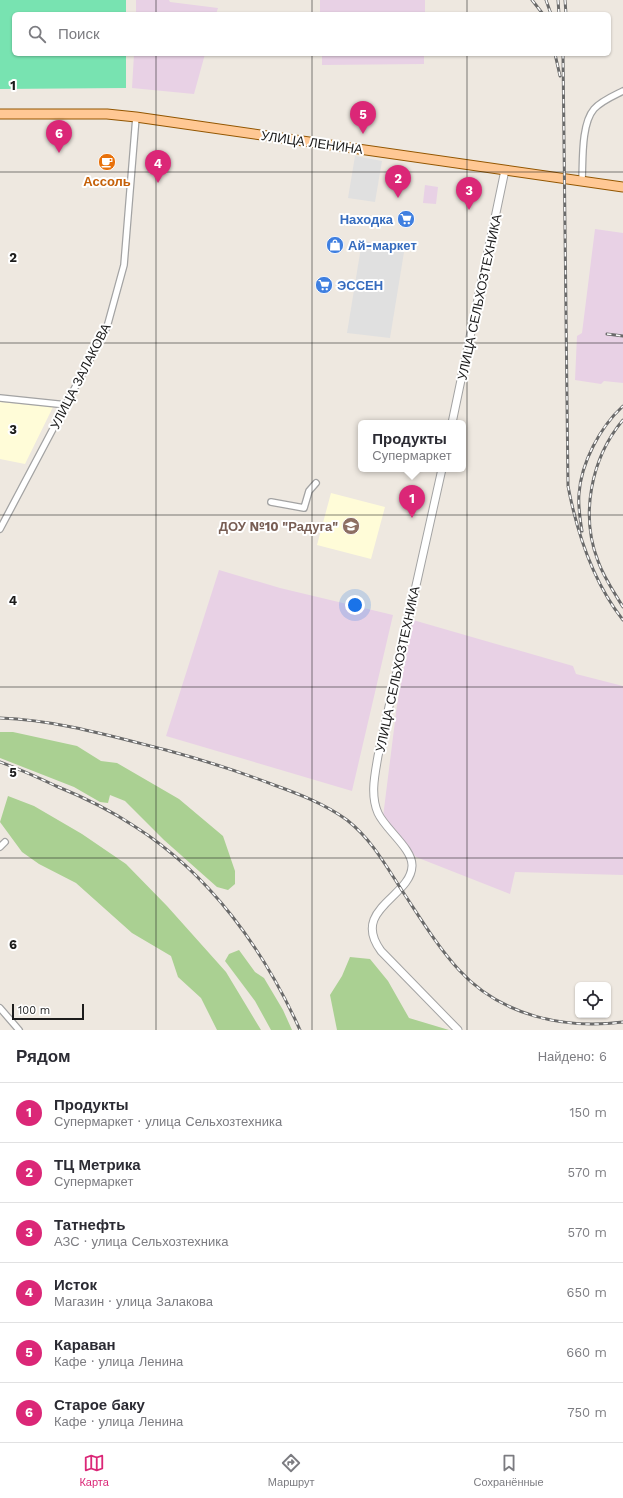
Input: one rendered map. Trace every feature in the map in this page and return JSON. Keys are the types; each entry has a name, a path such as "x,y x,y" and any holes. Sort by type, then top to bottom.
{"main road":[{"name":"УЛИЦА ЛЕНИНА","path":"0,114 100,114 136,117 623,187"}],"street":[{"path":"582,180 585,133 589,116 594,109 604,101 623,91"},
{"name":"УЛИЦА ЗАЛАКОВА","path":"0,529 107,327 124,265 136,117"},
{"name":"УЛИЦА СЕЛЬХОЗТЕХНИКА","path":"453,420 506,170"},
{"path":"0,398 67,405"},
{"name":"УЛИЦА СЕЛЬХОЗТЕХНИКА","path":"441,472 381,740 374,787 374,800 378,813 412,860 412,867 409,878 385,903 375,919 372,931 374,941 381,951 458,1030"},
{"path":"271,502 304,508 310,491 316,483"},
{"path":"0,846 5,842"},
{"path":"0,1008 19,1030"}],"shaded area":[{"path":"136,0 169,0 170,2 218,8 217,12 136,12"},
{"path":"320,0 425,0 425,12 320,12"},
{"path":"134,56 204,56 194,94 132,88"},
{"path":"322,56 424,56 424,64 322,65"},
{"path":"355,156 382,161 375,202 348,198"},
{"path":"425,185 438,187 436,204 423,203"},
{"path":"595,229 623,233 623,383 604,381 601,384 575,380 577,336 582,333"},
{"path":"362,241 405,246 390,338 347,333"},
{"path":"0,402 53,407 25,464 0,459"},
{"name":"ДОУ №10 \"Радуга\"","path":"331,493 385,507 371,559 317,545"},
{"path":"219,570 280,588 393,615 352,791 166,736"},
{"path":"413,620 573,666 576,674 623,686 623,875 515,872 510,894 416,857 383,817 397,705"}],"green space":[{"path":"0,0 126,0 126,12 12,12 12,56 126,56 126,88 0,89"},
{"path":"0,732 13,732 77,746 101,761 117,763 179,799 223,836 235,871 235,884 228,890 217,887 164,840 125,801 110,795 108,803 100,802 74,787 0,758"},
{"path":"8,796 34,806 82,834 126,864 167,906 226,972 261,1030 217,1030 201,998 178,977 171,956 132,933 76,883 39,864 22,852 0,822"},
{"path":"239,950 255,972 264,978 283,1010 292,1030 271,1030 255,1001 225,961 229,954"},
{"path":"350,957 370,959 388,981 409,1018 449,1030 337,1030 330,995 342,976"}],"railway":[{"path":"532,0 541,12"},
{"path":"546,0 550,12"},
{"path":"558,0 559,12"},
{"path":"565,0 566,12"},
{"path":"555,56 560,76"},
{"path":"563,56 568,486 581,539 603,590 623,620"},
{"path":"607,334 623,336"},
{"path":"582,531 579,512 579,499 583,470 599,435 623,406"},
{"path":"623,420 612,435 596,469 590,506 590,525 598,561 606,579 623,607"},
{"path":"0,718 21,719 63,725 166,750 247,775 321,804 339,814 356,827 363,835 383,861 436,941 451,961 475,985 494,998 513,1008 534,1016 578,1024 623,1022"},
{"path":"0,762 96,804 134,826 161,845 187,867 232,916 252,943 270,971 300,1030"}],"place":[{"name":"Караван","path":"363,134"},
{"name":"Старое баку","path":"59,153"},
{"name":"Ассоль","path":"107,162"},
{"name":"Исток","path":"158,183"},
{"name":"ТЦ Метрика","path":"398,198"},
{"name":"Татнефть","path":"469,210"},
{"name":"Находка","path":"406,219"},
{"name":"Ай-маркет","path":"335,245"},
{"name":"ЭССЕН","path":"324,285"},
{"name":"Продукты","path":"412,518"},
{"name":"ДОУ №10 \"Радуга\"","path":"351,526"}]}
